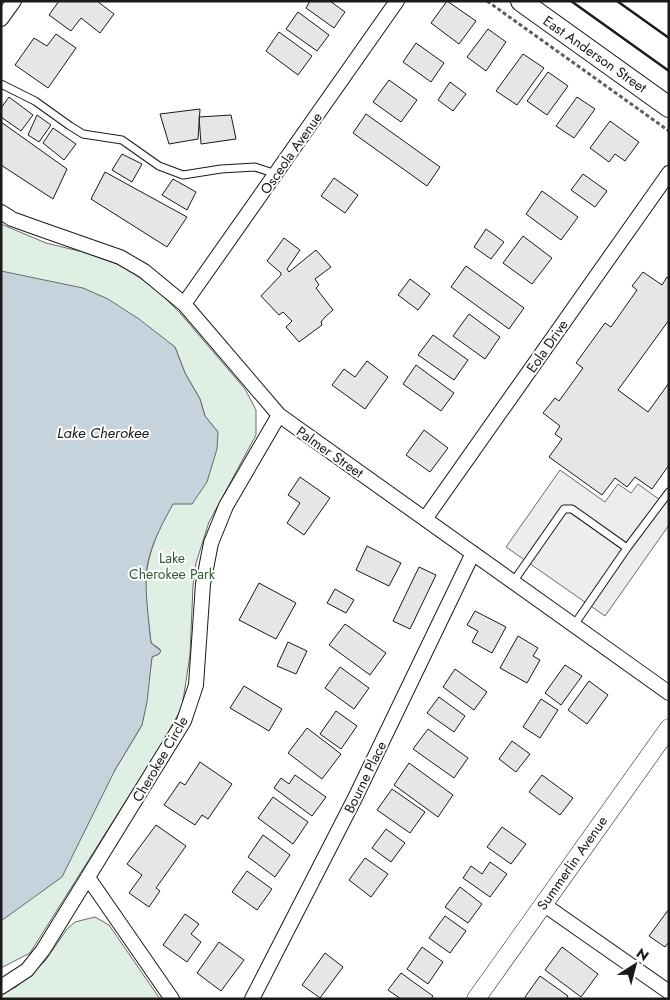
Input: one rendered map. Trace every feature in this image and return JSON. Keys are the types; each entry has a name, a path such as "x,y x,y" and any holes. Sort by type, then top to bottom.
{"main road":[{"name":"East Anderson Street","path":"521,1 669,107"}],"street":[{"path":"1,19 14,1"},
{"name":"Osceola Avenue","path":"184,304 397,1"},
{"name":"Eola Drive","path":"425,518 669,173"},
{"name":"Palmer Street","path":"1,212 37,228 120,257 144,271 184,304 279,415 669,693"},
{"name":"Cherokee Circle","path":"1,987 27,970 44,950 184,721 196,684 203,584 211,543 226,506 279,415"},
{"name":"Bourne Place","path":"252,999 355,798 473,554"},
{"name":"Summerlin Avenue","path":"476,999 669,728"},
{"path":"89,879 172,999"},
{"path":"543,904 669,992"}],"lane":[{"path":"1,84 35,101 83,134 122,140 159,166 183,175 255,167 276,174"},
{"path":"574,625 627,548 669,492"},
{"path":"513,582 564,509 572,508 627,548"}],"path":[{"path":"487,1 669,131"}],"green space":[{"name":"Lake Cherokee Park","path":"1,224 46,243 83,252 125,267 158,291 180,313 245,389 256,410 256,435 209,522 196,563 190,655 182,707 163,742 30,953 1,968 1,921 115,770 142,725 152,657 159,654 160,649 151,643 148,619 146,578 149,559 163,521 173,502 218,432 205,416 200,399 185,373 175,347 1,271"},
{"path":"95,917 109,925 160,999 1,999 1,994 16,987 45,961 67,929 75,922"}],"shaded area":[{"path":"560,470 605,502 618,484 631,493 638,484 660,500 669,487 669,525 605,616 506,547"}],"water":[{"name":"Lake Cherokee","path":"1,271 83,288 108,299 139,319 175,347 185,373 200,399 205,416 218,432 217,449 207,482 192,504 173,504 159,532 148,561 146,589 151,643 161,651 152,657 147,702 142,725 115,770 62,877 1,921"}],"building":[{"path":"59,1 97,1 114,14 100,33 81,18 71,31 49,15"},
{"path":"310,1 330,1 345,12 334,28 306,8"},
{"path":"447,1 476,21 459,44 431,23"},
{"path":"298,12 329,35 317,51 286,29"},
{"path":"488,29 506,42 486,71 467,57"},
{"path":"279,32 312,56 298,75 266,51"},
{"path":"56,34 76,48 48,88 15,65 34,38 47,46"},
{"path":"416,43 444,63 431,82 403,62"},
{"path":"523,54 544,68 517,105 496,91"},
{"path":"548,72 568,86 547,115 527,101"},
{"path":"389,80 417,100 401,122 373,102"},
{"path":"450,82 466,94 453,111 438,100"},
{"path":"9,97 33,115 21,131 1,117 1,108"},
{"path":"577,97 595,109 574,138 556,126"},
{"path":"200,109 198,139 169,144 160,114"},
{"path":"366,114 440,167 427,186 353,133"},
{"path":"37,115 51,125 39,142 28,135"},
{"path":"231,115 236,139 201,144 199,117"},
{"path":"610,121 639,142 625,161 615,154 609,162 590,148"},
{"path":"1,122 67,169 53,199 1,165"},
{"path":"53,128 76,144 64,160 43,143"},
{"path":"122,154 142,164 132,182 112,170"},
{"path":"105,172 187,217 167,247 91,199"},
{"path":"583,174 607,191 595,207 571,190"},
{"path":"334,178 358,195 345,213 321,196"},
{"path":"173,179 196,192 187,210 162,195"},
{"path":"542,191 578,217 561,240 526,214"},
{"path":"486,229 504,242 491,259 474,247"},
{"path":"523,236 552,258 532,284 503,263"},
{"path":"284,238 300,250 287,269 289,272 316,250 331,267 315,279 319,285 316,288 333,310 321,322 322,325 299,342 286,327 292,321 283,312 279,315 261,296 281,275 267,261"},
{"path":"466,266 524,308 509,329 451,287"},
{"path":"643,272 662,285 667,277 669,279 669,320 618,390 648,412 669,383 669,465 652,489 635,477 627,487 615,478 602,495 549,457 562,439 555,434 560,426 543,413 555,398 559,401 583,368 576,363 605,323 611,327 637,290 632,286"},
{"path":"410,279 430,294 418,310 398,295"},
{"path":"469,314 500,337 485,359 453,336"},
{"path":"433,335 468,360 454,380 418,355"},
{"path":"367,361 388,377 365,409 332,385 344,369 355,377"},
{"path":"416,365 454,393 441,411 403,384"},
{"path":"424,430 448,448 430,472 406,455"},
{"path":"300,477 330,498 304,535 287,523 300,503 288,495"},
{"path":"367,546 401,563 389,586 356,570"},
{"path":"419,567 436,575 410,629 393,621"},
{"path":"259,583 296,603 276,639 239,620"},
{"path":"335,589 354,600 346,613 327,603"},
{"path":"475,611 506,627 492,653 472,642 478,631 467,625"},
{"path":"345,624 386,653 370,675 329,645"},
{"path":"518,636 538,648 533,656 540,660 527,683 500,668"},
{"path":"288,642 307,651 296,674 277,666"},
{"path":"565,665 582,676 561,705 545,693"},
{"path":"340,667 369,688 354,709 325,688"},
{"path":"455,669 487,692 474,710 443,687"},
{"path":"589,681 608,695 587,724 568,710"},
{"path":"244,686 282,709 269,731 230,708"},
{"path":"439,697 465,716 454,732 427,713"},
{"path":"541,699 558,710 540,738 523,727"},
{"path":"336,711 357,726 341,749 320,734"},
{"path":"307,728 341,754 322,779 288,753"},
{"path":"428,729 468,758 454,778 413,749"},
{"path":"512,741 530,754 516,772 499,759"},
{"path":"200,762 232,784 208,819 202,815 195,825 164,805 180,782 185,785"},
{"path":"409,763 453,795 438,817 394,785"},
{"path":"295,775 326,797 312,816 274,788 281,778 289,784"},
{"path":"542,775 573,798 560,815 529,792"},
{"path":"392,789 425,812 410,833 377,810"},
{"path":"273,797 308,822 293,844 258,818"},
{"path":"156,825 186,846 156,888 160,891 149,907 129,893 142,875 127,864"},
{"path":"502,827 526,844 511,864 487,847"},
{"path":"386,829 405,843 391,862 372,848"},
{"path":"263,835 290,855 275,877 248,857"},
{"path":"365,858 388,874 371,897 349,880"},
{"path":"490,862 507,874 490,897 463,878 471,866 482,874"},
{"path":"247,871 272,889 257,910 232,892"},
{"path":"460,887 482,904 468,923 445,907"},
{"path":"669,909 669,942 665,947 649,936"},
{"path":"185,914 199,924 191,934 201,942 187,962 163,945"},
{"path":"445,916 466,931 450,953 429,938"},
{"path":"219,942 244,960 221,991 197,973"},
{"path":"422,947 443,962 428,984 407,969"},
{"path":"562,947 598,974 581,997 545,970"},
{"path":"325,953 343,967 320,998 302,985"},
{"path":"401,973 433,996 431,999 401,999 388,990"},
{"path":"540,976 568,996 566,999 526,999 525,997"}],"wall":[{"path":"571,1 669,71"},
{"path":"617,1 669,38"}]}
